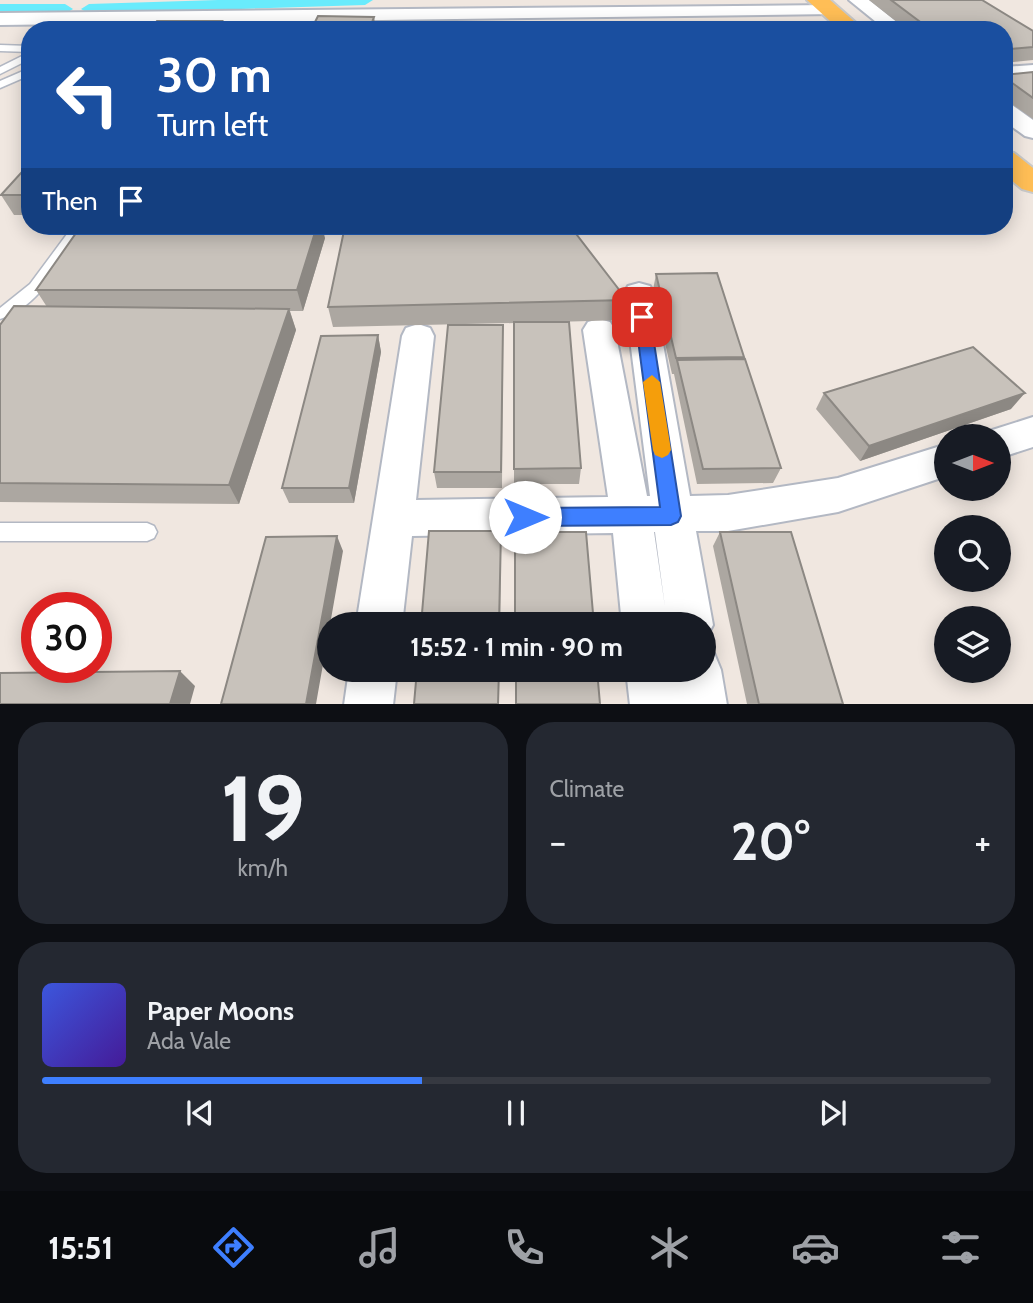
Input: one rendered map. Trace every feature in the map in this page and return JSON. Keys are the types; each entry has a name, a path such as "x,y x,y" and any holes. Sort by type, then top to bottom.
{"main road":[{"path":"827,8 842,21"},
{"path":"1013,166 1033,183"}],"street":[{"path":"0,19 73,13 130,17 827,8 865,5 886,21"},
{"path":"1013,72 1033,71"},
{"path":"1013,117 1033,131"},
{"path":"639,293 651,516 646,612"},
{"path":"599,330 651,516 685,612"},
{"path":"381,612 418,336"},
{"path":"1012,439 1033,432"},
{"path":"393,518 728,513 838,495 934,464"},
{"path":"368,704 371,682"},
{"path":"651,682 654,704"},
{"path":"699,682 703,704"}],"lane":[{"path":"125,21 130,17"},
{"path":"0,48 21,49"},
{"path":"0,71 21,60"},
{"path":"0,85 21,75"},
{"path":"0,329 15,307 41,280 73,235"},
{"path":"0,314 15,307"},
{"path":"0,532 148,532"}],"building":[{"path":"891,0 982,0 1033,31 1033,47 1013,49 1013,21 919,21"},
{"path":"318,16 374,17 372,21 316,21"},
{"path":"1033,72 1033,98 1013,84 1013,74"},
{"path":"21,173 21,195 1,195"},
{"path":"75,235 314,235 297,290 36,290"},
{"path":"343,235 577,235 627,300 328,307"},
{"path":"717,273 744,357 676,358 656,274"},
{"path":"14,306 289,309 229,485 0,483 0,325"},
{"path":"514,322 569,322 581,468 514,469"},
{"path":"448,325 503,325 501,472 434,472"},
{"path":"378,335 349,488 282,488 321,336"},
{"path":"973,347 1025,393 869,446 824,393"},
{"path":"745,359 781,468 703,469 677,360"},
{"path":"429,531 501,531 499,612 422,612"},
{"path":"515,532 586,532 593,612 515,612"},
{"path":"720,532 791,532 843,704 759,704"},
{"path":"337,536 323,612 317,612 317,644 306,704 221,704 266,537"},
{"path":"180,671 170,704 0,704 0,673 21,673 21,683 112,683 112,672"},
{"path":"416,682 499,682 498,704 414,704"},
{"path":"516,682 598,682 600,704 516,704"}],"waterway":[{"path":"89,9 365,0"},
{"path":"0,9 65,9"}],"slow traffic":[{"path":"652,382 662,450"}],"route":[{"path":"525,517 671,516 642,317"}]}
